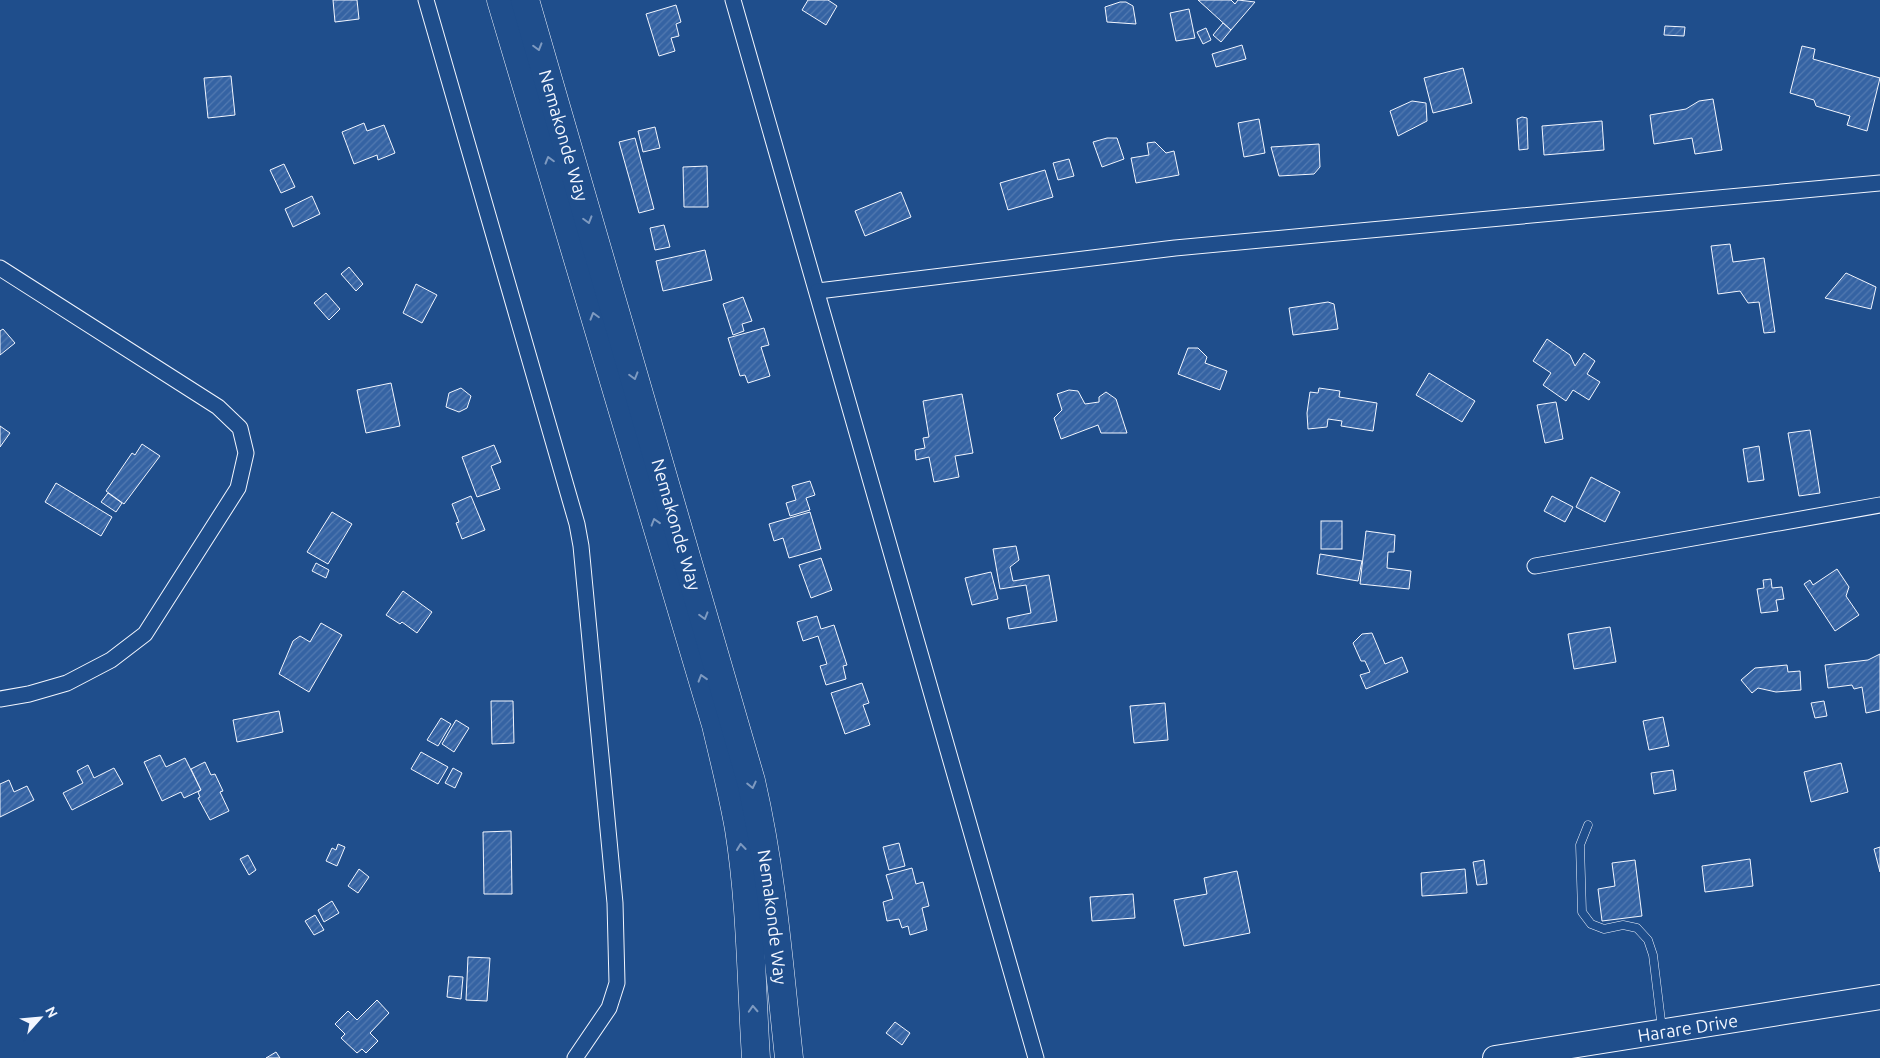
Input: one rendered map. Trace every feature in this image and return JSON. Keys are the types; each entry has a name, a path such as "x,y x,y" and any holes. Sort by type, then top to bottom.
{"highway":[{"name":"Nemakonde Way","path":"501,0 713,715 727,772 739,831 742,858 751,958 756,1058"},
{"name":"Nemakonde Way","path":"524,0 740,738 761,825 776,927 790,1058"},
{"path":"784,1004 803,1058"}],"main road":[{"name":"Harare Drive","path":"1495,1058 1880,996"}],"street":[{"path":"426,0 529,353 577,524 581,546 615,903 617,983 609,1008 574,1058"},
{"path":"733,0 818,291 1036,1058"},
{"path":"818,291 1174,248 1880,183"},
{"path":"0,268 218,407 240,428 246,453 238,488 145,634 111,660 67,683 29,694 0,699"},
{"path":"1535,566 1880,505"}],"lane":[{"path":"1588,825 1580,844 1582,912 1591,924 1604,929 1623,925 1637,928 1648,940 1653,954 1663,1031"}],"building":[{"path":"333,0 357,0 359,19 335,22"},
{"path":"808,0 828,0 837,6 826,25 802,10"},
{"path":"1198,0 1231,0 1235,4 1238,0 1255,2 1231,30"},
{"path":"1126,2 1133,6 1136,24 1107,22 1105,7"},
{"path":"676,5 681,22 676,24 679,36 671,38 675,51 659,56 646,14"},
{"path":"1189,9 1195,38 1176,41 1170,13"},
{"path":"1223,23 1231,30 1221,42 1213,35"},
{"path":"1665,26 1685,27 1684,36 1664,35"},
{"path":"1206,28 1211,40 1203,44 1197,32"},
{"path":"1242,45 1246,59 1216,67 1212,54"},
{"path":"1802,46 1815,49 1813,59 1880,78 1867,131 1847,125 1850,116 1816,106 1814,100 1790,93"},
{"path":"1463,68 1472,103 1433,113 1424,78"},
{"path":"231,76 235,115 208,118 204,78"},
{"path":"1713,99 1722,150 1695,154 1692,138 1654,144 1650,115 1686,109 1699,101"},
{"path":"1412,101 1426,103 1427,121 1398,136 1390,111"},
{"path":"1527,118 1528,149 1519,150 1517,119"},
{"path":"1259,119 1265,153 1244,157 1238,123"},
{"path":"1602,121 1604,150 1544,155 1542,126"},
{"path":"364,123 367,131 384,125 395,153 378,160 377,155 354,164 342,132"},
{"path":"655,127 660,148 643,152 638,131"},
{"path":"635,138 654,209 639,213 619,142"},
{"path":"1107,138 1117,138 1124,159 1102,167 1093,142"},
{"path":"1155,142 1166,153 1174,151 1179,175 1136,183 1131,158 1149,155 1147,143"},
{"path":"1319,144 1320,167 1314,174 1279,176 1271,147"},
{"path":"1069,159 1074,176 1058,180 1053,163"},
{"path":"284,164 295,187 281,193 270,170"},
{"path":"707,166 708,207 684,207 683,167"},
{"path":"1045,170 1053,197 1008,210 1000,183"},
{"path":"901,192 911,217 865,236 855,211"},
{"path":"312,196 320,214 293,227 285,209"},
{"path":"664,225 670,247 655,250 650,228"},
{"path":"1730,244 1733,262 1764,258 1775,332 1764,333 1759,302 1748,303 1740,291 1718,294 1711,246"},
{"path":"705,250 712,280 663,291 656,261"},
{"path":"349,267 363,284 356,291 341,274"},
{"path":"1846,273 1876,287 1871,309 1825,298"},
{"path":"416,284 437,295 422,323 403,313"},
{"path":"326,293 340,309 329,320 314,303"},
{"path":"743,297 752,321 742,324 744,331 733,335 723,304"},
{"path":"1328,302 1334,304 1338,329 1293,335 1289,308"},
{"path":"764,328 769,345 761,347 770,376 748,383 745,375 740,376 728,338"},
{"path":"3,329 15,343 0,355 0,331"},
{"path":"1547,339 1570,355 1575,366 1584,353 1595,361 1587,374 1600,382 1589,400 1573,390 1566,401 1543,385 1551,373 1533,361"},
{"path":"1188,348 1198,348 1207,357 1205,363 1227,371 1220,390 1178,374"},
{"path":"1429,373 1475,401 1462,422 1416,395"},
{"path":"391,383 400,426 366,433 357,390"},
{"path":"461,388 471,396 467,408 459,412 446,407 449,393"},
{"path":"1319,388 1340,391 1339,397 1377,403 1373,431 1341,426 1342,421 1328,419 1327,427 1308,429 1307,413 1310,392 1318,393"},
{"path":"1069,390 1078,391 1085,404 1099,402 1099,397 1106,392 1116,399 1127,433 1101,433 1098,425 1061,439 1054,418 1062,410 1057,394"},
{"path":"962,394 973,453 955,456 959,477 934,482 929,457 916,460 915,450 925,448 923,438 929,437 923,401"},
{"path":"1556,402 1563,439 1545,443 1537,405"},
{"path":"0,426 10,433 0,447"},
{"path":"1810,430 1820,493 1799,496 1788,433"},
{"path":"142,444 160,456 124,504 106,491 132,453 135,455"},
{"path":"494,445 501,462 491,466 500,489 477,497 462,457"},
{"path":"1759,446 1764,480 1748,482 1743,449"},
{"path":"1591,477 1620,492 1605,522 1576,507"},
{"path":"810,481 815,495 806,498 810,510 790,516 786,503 796,500 792,486"},
{"path":"56,483 112,517 101,536 45,502"},
{"path":"108,493 122,503 116,512 101,502"},
{"path":"471,496 485,530 462,539 456,523 459,522 452,504"},
{"path":"1552,496 1573,507 1565,522 1544,511"},
{"path":"332,512 352,524 328,564 307,552"},
{"path":"810,512 821,549 789,558 783,538 774,541 769,524"},
{"path":"1321,521 1342,521 1342,549 1321,549"},
{"path":"1366,531 1395,535 1394,552 1388,552 1387,568 1411,571 1409,589 1360,584"},
{"path":"1016,546 1019,560 1010,567 1013,581 1049,575 1057,621 1009,629 1007,618 1031,613 1026,585 1000,589 993,549"},
{"path":"1320,554 1362,561 1358,581 1317,574"},
{"path":"821,558 832,590 811,598 799,565"},
{"path":"316,563 329,570 326,578 312,571"},
{"path":"1837,569 1849,587 1846,596 1859,615 1835,631 1804,584 1810,580 1813,585"},
{"path":"991,572 998,599 972,605 965,578"},
{"path":"1771,579 1772,588 1782,587 1784,599 1776,600 1778,611 1761,613 1757,589 1764,588 1763,580"},
{"path":"403,591 432,612 417,633 402,622 400,624 386,615"},
{"path":"817,616 821,629 834,625 847,665 843,666 846,679 826,685 820,666 827,664 818,636 803,641 797,622"},
{"path":"321,623 342,635 309,692 279,674 293,641 300,636 310,642"},
{"path":"1610,627 1616,662 1574,669 1568,634"},
{"path":"1372,633 1385,664 1402,657 1408,672 1366,689 1360,675 1370,672 1365,661 1361,661 1353,643 1362,634"},
{"path":"1880,654 1880,710 1866,713 1862,687 1854,689 1852,685 1828,688 1825,665 1868,660"},
{"path":"1787,665 1788,672 1800,671 1801,690 1776,692 1758,688 1752,693 1741,680 1755,668"},
{"path":"862,683 869,703 863,705 870,725 845,734 831,693"},
{"path":"491,701 513,701 514,743 492,744"},
{"path":"1824,701 1827,716 1815,718 1811,703"},
{"path":"1165,703 1168,740 1134,743 1130,706"},
{"path":"279,711 283,732 237,742 233,720"},
{"path":"1663,717 1669,746 1649,750 1643,721"},
{"path":"441,718 451,724 438,746 427,740"},
{"path":"456,720 469,728 454,752 442,744"},
{"path":"421,752 448,767 438,784 411,769"},
{"path":"160,755 166,767 185,758 201,790 184,798 181,792 162,801 144,762"},
{"path":"205,762 211,775 215,774 223,791 220,792 229,811 210,820 198,798 200,797 198,792 201,790 191,769"},
{"path":"1841,763 1848,792 1811,802 1804,772"},
{"path":"88,765 94,778 114,768 123,784 72,810 63,793 83,783 77,771"},
{"path":"453,768 462,773 455,788 445,783"},
{"path":"1673,770 1676,790 1654,794 1651,773"},
{"path":"9,780 14,792 27,786 34,800 0,817 0,784"},
{"path":"511,831 512,894 484,894 483,832"},
{"path":"899,843 905,866 889,870 883,847"},
{"path":"338,844 345,847 337,866 326,861 332,848 336,850"},
{"path":"1880,847 1880,872 1874,849"},
{"path":"248,855 256,870 249,875 240,859"},
{"path":"1750,859 1753,886 1705,892 1702,866"},
{"path":"1484,860 1487,884 1477,885 1473,862"},
{"path":"1635,860 1642,916 1602,921 1598,889 1615,886 1612,863"},
{"path":"912,868 916,884 923,882 929,906 922,908 927,930 910,935 908,926 902,928 899,919 887,921 883,902 893,899 886,875"},
{"path":"359,869 369,877 358,893 348,886"},
{"path":"1465,869 1467,893 1422,896 1421,873"},
{"path":"1237,871 1250,933 1184,946 1174,900 1207,894 1204,878"},
{"path":"1133,894 1135,918 1092,921 1090,897"},
{"path":"332,901 339,913 324,922 318,910"},
{"path":"315,915 324,930 314,935 305,921"},
{"path":"468,957 490,958 487,1001 466,1000"},
{"path":"449,976 463,977 461,999 447,997"},
{"path":"377,1000 389,1013 370,1033 378,1041 366,1053 362,1049 357,1053 341,1038 345,1034 335,1024 348,1011 357,1020"},
{"path":"895,1022 910,1033 902,1045 886,1033"},
{"path":"276,1052 280,1058 266,1058"}]}
